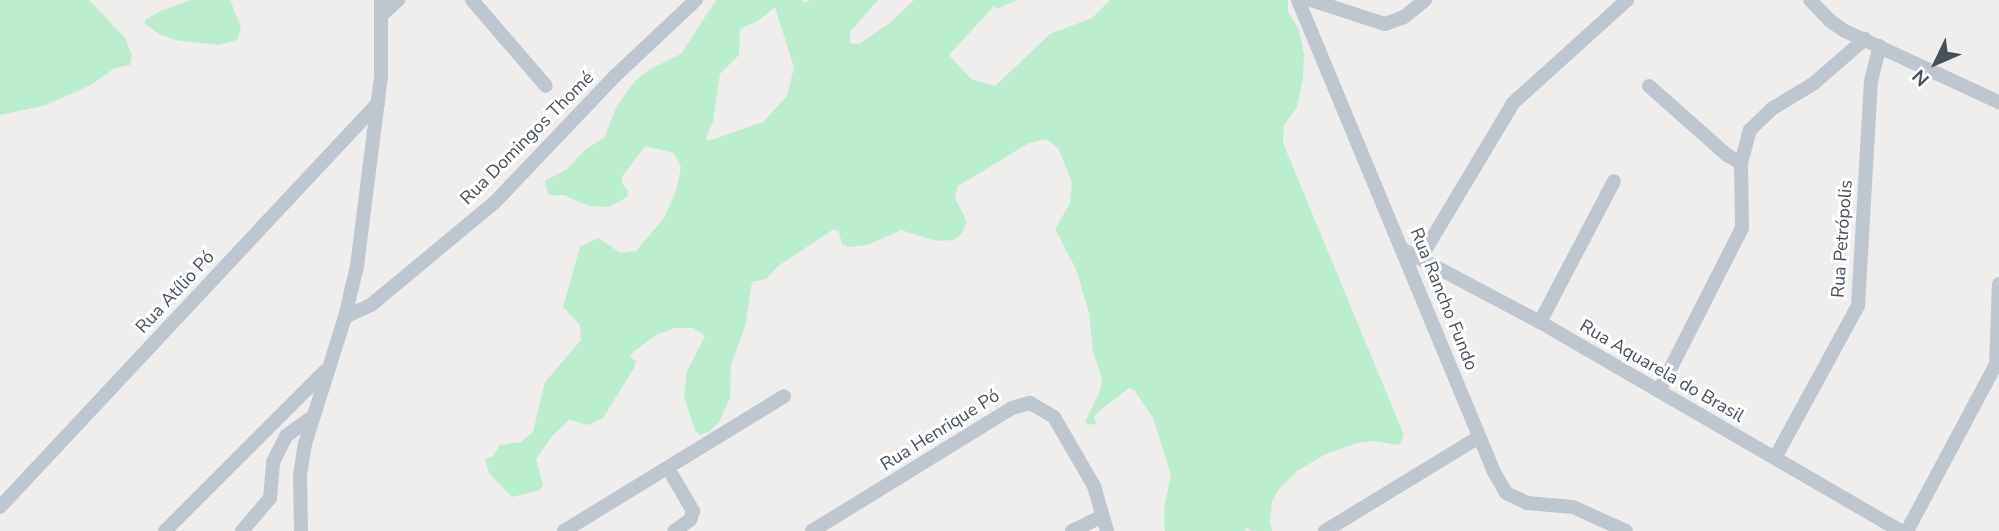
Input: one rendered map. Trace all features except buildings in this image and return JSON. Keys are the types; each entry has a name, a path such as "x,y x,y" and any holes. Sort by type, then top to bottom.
{"street":[{"path":"301,531 300,475 312,417 345,317 357,266 378,103 382,7 398,0"},
{"path":"472,0 546,86"},
{"name":"Rua Domingos Thomé","path":"345,317 371,306 495,202 615,76 696,0"},
{"name":"Rua Rancho Fundo","path":"1298,0 1479,437 1506,493 1527,503 1573,507 1626,531"},
{"path":"1311,0 1385,24 1404,17 1425,0"},
{"path":"1421,257 1513,103 1627,0"},
{"path":"1810,0 1829,20 1999,102"},
{"path":"1659,391 1742,228 1741,163 1750,130 1759,120 1812,84 1865,39"},
{"name":"Rua Petrópolis","path":"1774,458 1858,306 1871,81 1880,46"},
{"path":"1649,86 1727,155 1741,163"},
{"name":"Rua Atílio Pó","path":"0,507 378,103"},
{"path":"1539,322 1614,181"},
{"name":"Rua Aquarela do Brasil","path":"1402,248 1539,322 1900,531"},
{"path":"1907,531 1996,364 1999,284"},
{"path":"165,531 327,369"},
{"path":"564,531 784,396"},
{"name":"Rua Henrique Pó","path":"812,531 1020,403 1030,403 1054,417 1094,486 1107,531"},
{"path":"242,531 270,498 273,462 286,436 312,417"},
{"path":"1325,531 1479,437"},
{"path":"672,475 693,512 691,520 674,531"},
{"path":"1072,531 1103,516"}],"green space":[{"path":"0,0 89,0 125,38 132,55 130,65 115,68 91,85 46,105 0,115"},
{"path":"191,0 230,0 241,27 237,40 218,45 175,40 159,34 144,23 146,19 163,10"},
{"path":"716,0 802,0 805,3 810,0 878,0 850,32 850,43 859,44 891,22 914,0 1017,0 997,9 994,6 949,55 971,79 995,86 1050,34 1092,18 1110,0 1288,0 1288,12 1299,30 1304,54 1303,78 1297,107 1284,125 1283,143 1404,435 1399,445 1374,441 1357,443 1326,454 1297,471 1279,489 1272,501 1272,531 1252,531 1247,527 1245,531 1165,531 1164,508 1171,475 1153,418 1135,391 1129,388 1097,413 1094,418 1097,423 1090,425 1085,422 1100,391 1102,379 1093,351 1089,313 1076,269 1055,229 1070,203 1072,182 1058,148 1046,139 1029,143 958,186 955,198 967,222 962,233 954,240 936,241 901,230 868,245 849,247 842,244 839,232 834,229 778,266 766,279 752,282 745,327 731,364 730,398 719,422 709,432 700,435 695,431 684,396 687,371 705,336 693,328 675,328 656,335 633,352 630,357 636,361 634,368 603,418 589,425 569,420 552,436 536,459 543,484 540,490 512,497 489,473 485,459 493,456 500,445 521,442 533,432 545,382 581,340 580,325 563,307 580,247 598,238 621,253 636,251 664,218 676,191 681,167 674,153 645,146 622,177 622,183 628,191 627,197 609,207 589,206 564,195 548,195 545,181 567,169 587,148 604,138 617,106 635,81 649,70 681,54","holes":["775,7 794,68 787,96 763,122 708,141 706,138 713,122 720,74 739,55 740,29 758,21"]}]}
